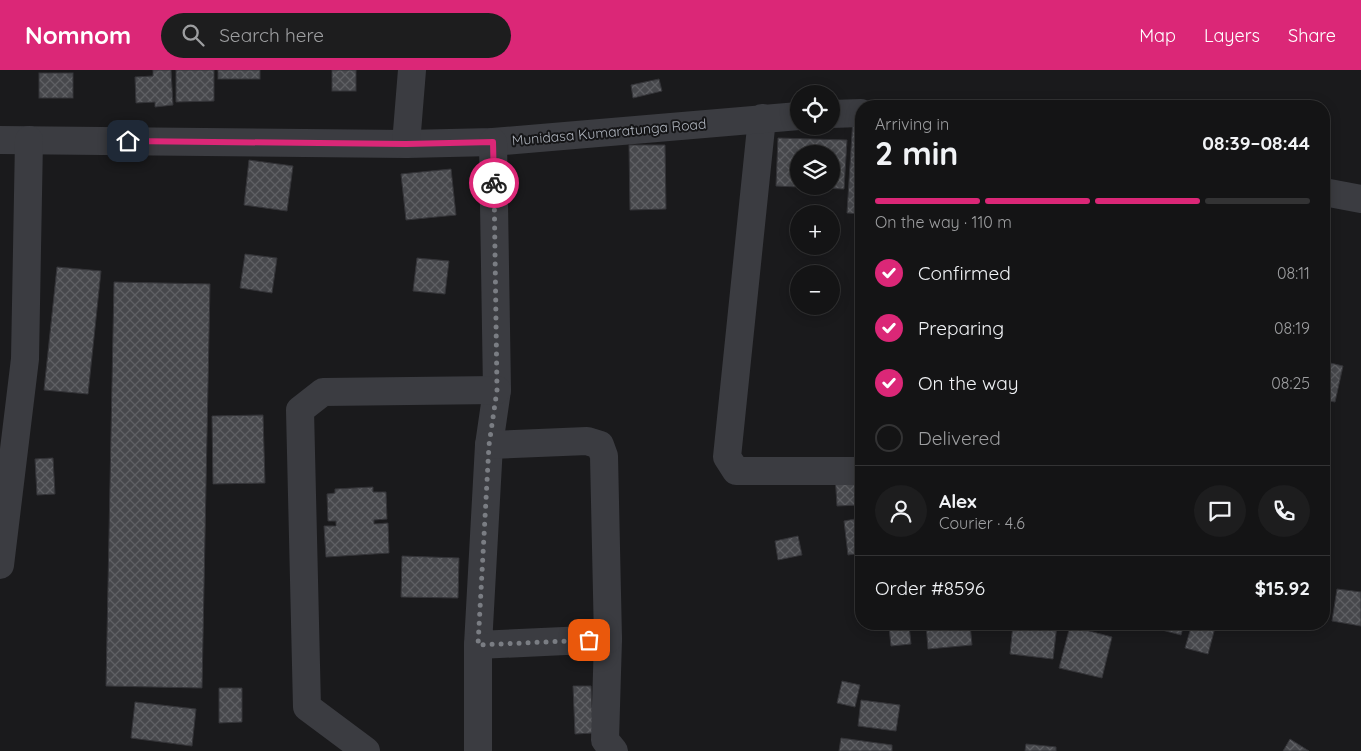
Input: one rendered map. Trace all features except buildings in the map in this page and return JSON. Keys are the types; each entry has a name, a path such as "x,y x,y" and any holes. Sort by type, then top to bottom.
{"street":[{"path":"406,144 412,70"},
{"path":"840,114 855,113"},
{"name":"Munidasa Kumaratunga Road","path":"0,140 406,144 493,142 790,116"},
{"path":"762,118 727,457 736,471 855,471"},
{"path":"0,565 24,359 29,140"},
{"path":"478,751 478,645 489,445 497,390 493,142"},
{"path":"1330,193 1361,199"},
{"path":"366,751 307,707 300,410 323,392 497,390"},
{"path":"489,445 587,441 600,445 604,456 608,639 605,740 614,751"},
{"path":"478,645 608,639"}],"way so far":[{"path":"494,183 497,390 489,445 478,645 589,640"}],"route":[{"path":"128,141 406,144 493,142 494,183"}]}
